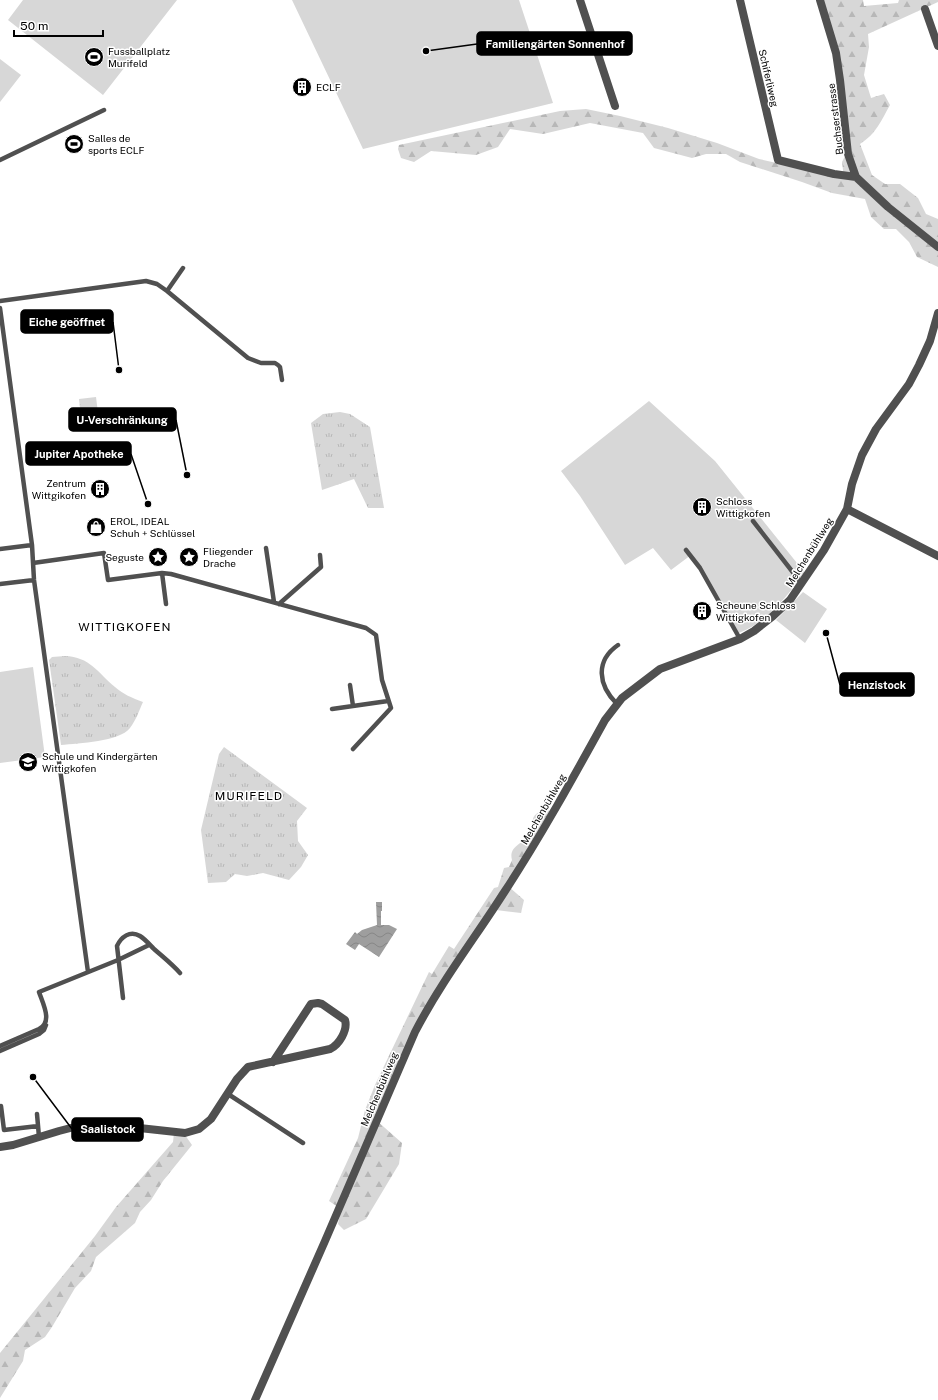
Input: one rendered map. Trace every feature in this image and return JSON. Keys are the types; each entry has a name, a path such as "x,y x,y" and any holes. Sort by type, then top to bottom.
{"street":[{"path":"580,0 615,106"},
{"name":"Schiferliweg","path":"740,0 778,160 834,174 856,177"},
{"name":"Buchserstrasse","path":"820,0 837,60 848,154 856,177 888,207 938,247"},
{"path":"925,10 938,46"},
{"name":"Melchenbühlweg","path":"255,1400 418,1026 458,960 521,867 605,720 617,704 636,687 660,670 740,639 754,631 790,600 824,550 847,509 852,484 862,455 876,429 909,384 930,341 938,313"},
{"path":"847,509 938,556"},
{"path":"0,1147 13,1145 82,1125 112,1124 185,1133 199,1129 211,1119 237,1080 248,1067 273,1062 332,1049 345,1032 345,1020 322,1004 311,1004 273,1062"}],"lane":[{"path":"0,160 104,110"},
{"path":"167,291 183,268"},
{"path":"0,301 146,281 157,284 248,358 261,363 276,363 280,367 282,380"},
{"path":"0,308 32,545 34,580 88,972"},
{"path":"753,521 802,584"},
{"path":"0,549 32,545"},
{"path":"266,548 274,602"},
{"path":"686,550 700,568 740,639"},
{"path":"33,563 104,553 108,580 162,573 366,628 376,635 382,680 391,708 353,749"},
{"path":"279,604 321,567 320,555"},
{"path":"162,573 166,604"},
{"path":"0,584 34,580"},
{"path":"617,704 606,690 602,672 607,654 618,645"},
{"path":"350,685 353,706"},
{"path":"332,709 388,701"},
{"path":"123,998 117,946 120,939 125,936 132,934 140,936 171,963 180,973"},
{"path":"0,1052 42,1033 46,1027 46,1013 39,992 118,960 149,945"},
{"path":"0,1046 41,1028 46,1020 46,1013"},
{"path":"228,1094 303,1143"},
{"path":"1,1106 4,1130 38,1126"},
{"path":"37,1114 40,1137"}],"green space":[{"name":"Fussballplatz Murifeld","path":"23,0 177,0 103,95 8,20"},
{"path":"292,0 519,0 553,103 363,149"},
{"path":"823,0 863,0 864,6 898,3 899,0 938,0 938,2 868,34 869,47 864,75 871,98 884,94 890,105 881,122 870,136 860,144 872,175 885,184 900,184 918,198 926,214 938,219 938,267 917,257 909,242 896,229 884,229 871,217 865,199 832,193 740,162 726,154 706,154 692,158 654,148 643,133 590,123 543,134 510,129 498,147 476,155 431,151 414,162 401,158 398,149 399,145 560,111 586,109 668,128 717,143 759,159 844,178 842,162 850,146"},
{"path":"0,59 21,75 0,102"},
{"path":"96,397 99,421 82,424 79,399"},
{"path":"649,401 715,461 805,573 783,600 767,616 739,633 691,555 671,570 653,548 625,565 580,496 561,471"},
{"path":"340,412 350,414 370,427 384,508 368,508 354,479 322,490 311,423 323,414"},
{"path":"803,592 827,609 805,643 776,620"},
{"path":"52,657 74,657 87,662 121,692 143,702 134,722 125,733 98,741 61,745 49,660"},
{"path":"33,667 45,757 0,763 0,672"},
{"path":"224,747 307,808 297,821 298,841 308,855 301,867 289,880 263,873 247,876 235,874 226,882 208,883 201,830 219,754"},
{"path":"545,809 552,812 508,886 524,900 521,913 496,910 423,1013 376,1120 402,1143 399,1164 366,1219 344,1230 338,1224 341,1209 329,1201 358,1138 365,1110 375,1085 429,972 432,974 449,946 454,949 494,888 498,887 504,868 509,867 512,860 511,855 514,848 531,834 533,830 533,818"},
{"path":"174,1133 185,1135 192,1145 163,1181 151,1200 140,1212 135,1223 96,1257 91,1271 75,1288 45,1337 25,1350 23,1361 0,1398 0,1353 95,1236 116,1207 173,1142"}],"water":[{"path":"376,902 382,902 381,925 389,925 397,929 379,957 359,944 355,950 346,944 355,932 357,934 362,930 377,925"}],"place":[{"name":"Familiengärten Sonnenhof","path":"426,51"},
{"name":"Fussballplatz Murifeld","path":"94,57"},
{"name":"ECLF","path":"302,87"},
{"name":"Salles de sports ECLF","path":"74,144"},
{"name":"Eiche geöffnet","path":"119,370"},
{"name":"U-Verschränkung","path":"187,475"},
{"name":"Zentrum Wittgikofen","path":"100,489"},
{"name":"Jupiter Apotheke","path":"148,504"},
{"name":"Schloss Wittigkofen","path":"702,507"},
{"name":"EROL, IDEAL Schuh + Schlüssel","path":"96,527"},
{"name":"Seguste","path":"158,557"},
{"name":"Fliegender Drache","path":"189,557"},
{"name":"Scheune Schloss Wittigkofen","path":"702,611"},
{"name":"Henzistock","path":"826,633"},
{"name":"Schule und Kindergärten Wittigkofen","path":"28,762"},
{"name":"Saalistock","path":"33,1077"}],"district":[{"name":"WITTIGKOFEN","path":"125,627"},
{"name":"MURIFELD","path":"249,796"}]}
